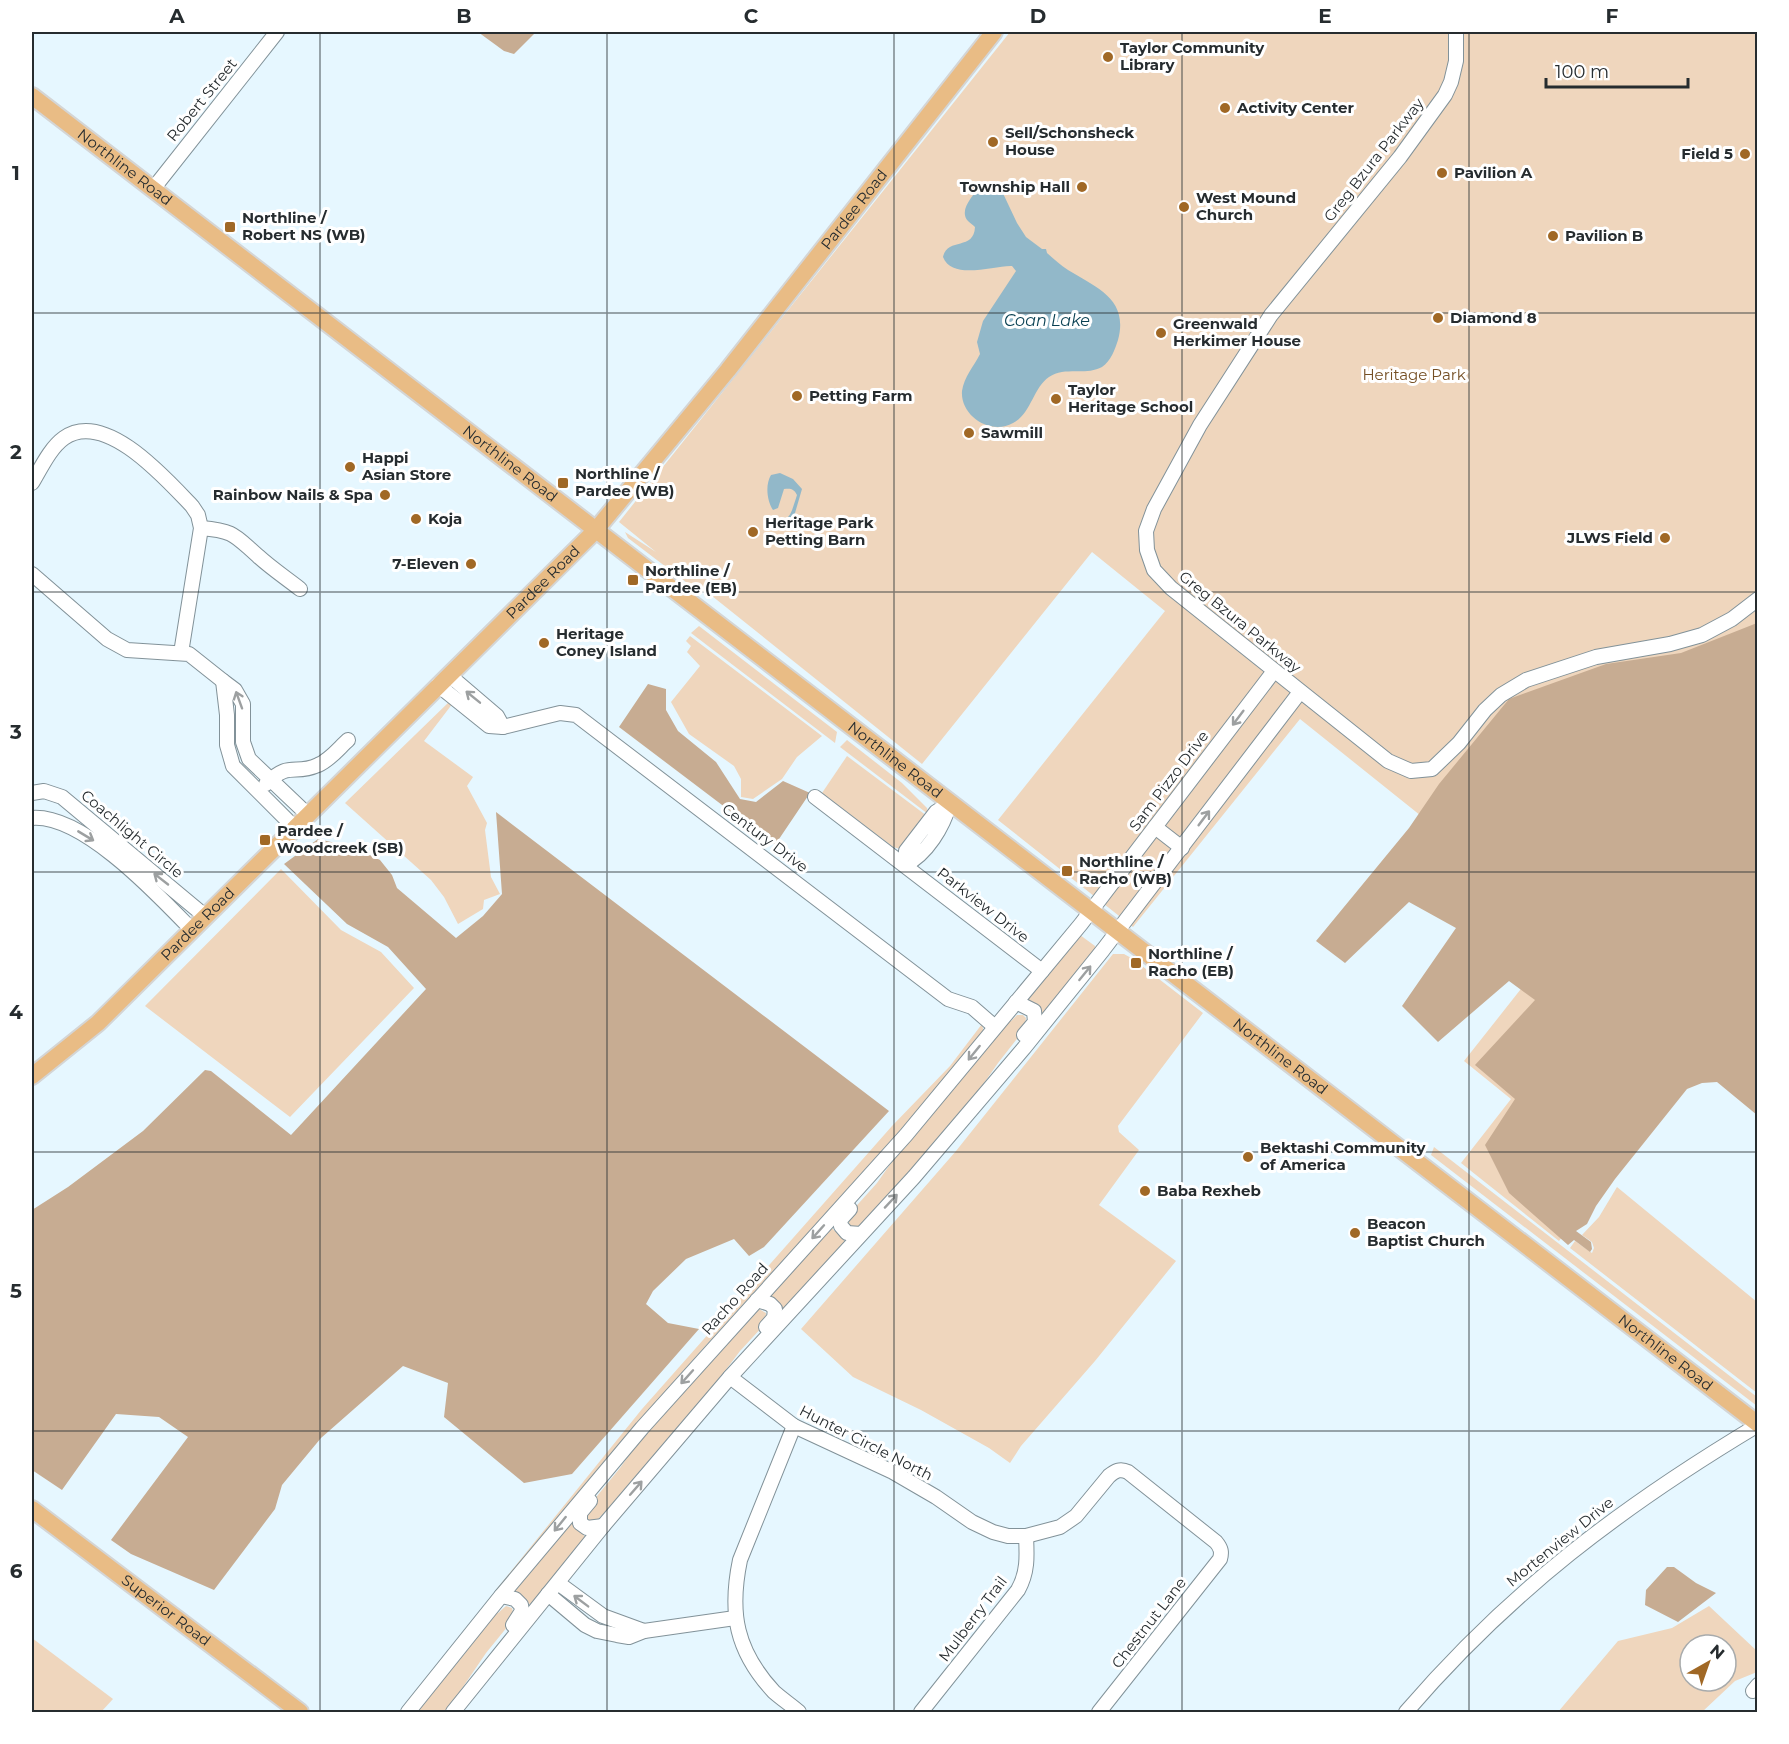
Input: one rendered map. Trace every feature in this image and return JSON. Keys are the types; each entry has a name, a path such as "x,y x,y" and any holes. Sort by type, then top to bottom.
{"main road":[{"name":"Pardee Road","path":"32,1076 98,1023 595,531 728,370 994,32"},
{"name":"Northline Road","path":"32,96 1758,1425"},
{"name":"Superior Road","path":"32,1509 300,1713"}],"street":[{"name":"Robert Street","path":"153,189 277,32"},
{"name":"Greg Bzura Parkway","path":"1456,32 1456,61 1445,95 1400,157 1271,315 1200,425 1149,521 1146,542 1154,570 1171,588 1388,761 1411,771 1432,769 1459,743 1485,710 1501,695 1526,680 1596,657 1670,644 1702,635 1732,619 1758,599"},
{"path":"32,483 51,453 64,438 88,430 110,436 137,454 174,487 195,510 201,528 181,653"},
{"path":"201,528 221,530 238,537 300,589"},
{"path":"32,574 119,647 127,650 181,653 196,658 235,690 243,704 243,742 249,759 308,815"},
{"name":"Sam Pizzo Drive","path":"1091,911 1274,671"},
{"name":"Century Drive","path":"444,680 497,716 503,727 560,713 576,715 948,999 972,1007 995,1027"},
{"path":"223,681 227,715 227,745 233,766 295,828"},
{"path":"453,1713 603,1526 730,1377 914,1177 1024,1048 1118,932 1300,692"},
{"path":"259,791 288,768 303,769 320,764 348,740"},
{"path":"227,745 243,742"},
{"name":"Coachlight Circle","path":"32,793 44,791 67,801 206,917"},
{"name":"Parkview Drive","path":"815,796 1042,970"},
{"path":"905,865 906,851 936,812 950,803"},
{"name":"Coachlight Circle","path":"32,818 50,819 96,841 192,930"},
{"path":"1155,827 1182,848"},
{"name":"Racho Road","path":"408,1713 501,1596 642,1428 897,1145 1091,911"},
{"path":"971,1110 1001,1063 1035,1022 1034,1011 1016,1002"},
{"path":"861,1234 847,1233 841,1226 840,1220 875,1182 897,1145"},
{"path":"713,1398 742,1352 774,1318 775,1309 770,1304 757,1300"},
{"name":"Hunter Circle North","path":"730,1377 794,1426 893,1472 982,1527 1008,1536 1026,1536 1060,1527 1076,1516 1109,1476 1121,1470 1128,1472 1216,1542 1221,1554"},
{"name":"Mortenview Drive","path":"1406,1713 1459,1653 1492,1620 1561,1559 1661,1485 1758,1425"},
{"path":"794,1426 740,1560 736,1581 735,1618 743,1644 756,1669 777,1694 799,1713"},
{"path":"603,1526 587,1528 580,1523 580,1513 614,1472 642,1428"},
{"name":"Mulberry Trail","path":"921,1713 1018,1590 1027,1564 1026,1536"},
{"name":"Chestnut Lane","path":"1099,1713 1215,1566 1221,1554"},
{"path":"558,1582 603,1616 645,1631"},
{"path":"548,1594 570,1614 597,1631 629,1637 645,1631 735,1618"},
{"path":"468,1694 492,1651 522,1611 522,1605 515,1599 501,1596"},
{"path":"597,1631 603,1616"}],"green space":[{"name":"Heritage Park","path":"1010,32 1757,32 1757,992 1559,1241 1461,1163 1511,1099 1464,1061 1566,932 1300,719 1133,927 998,820 1165,611 1092,552 922,764 707,592 695,589 628,538 625,532 656,552 619,522"},
{"path":"699,626 837,732 835,743 691,633"},
{"path":"690,636 822,736 797,757 782,779 753,799 741,797 741,779 734,766 689,734 671,702 700,666 687,652 691,646 686,641"},
{"path":"450,701 453,703 424,741 473,777 467,786 487,823 485,830 491,877 500,894 484,900 483,909 458,924 444,897 431,880 345,803"},
{"path":"847,740 902,783 927,808 928,814 840,747"},
{"path":"847,756 927,816 900,849 893,847 822,793"},
{"path":"281,869 341,930 381,952 414,988 290,1117 145,1006"},
{"path":"1080,935 1095,946 1095,949 1041,1014 1027,999"},
{"path":"1113,954 1124,954 1133,959 1203,1013 1118,1126 1119,1132 1139,1150 1099,1205 1176,1261 1095,1361 1021,1446 1010,1463 989,1448 921,1410 853,1377 801,1329 956,1151"},
{"path":"1017,1015 1023,1015 1026,1018 1024,1030 968,1106 864,1224 863,1222 857,1227 850,1226 848,1219 850,1213 877,1183 905,1143 1009,1020 1011,1021"},
{"path":"982,1024 984,1033 950,1074 700,1352 501,1588 495,1591 642,1409 892,1126 950,1066"},
{"path":"1434,1147 1757,1397 1757,1406 1431,1155"},
{"path":"1617,1187 1757,1302 1757,1393 1570,1248 1575,1241 1592,1253 1594,1248 1592,1242 1582,1235 1599,1217"},
{"path":"831,1227 846,1242 782,1311 769,1295"},
{"path":"759,1309 766,1313 765,1324 740,1351 704,1399 604,1516 602,1515 596,1521 589,1520 586,1517 588,1507 620,1468 645,1432"},
{"path":"572,1521 586,1538 533,1603 529,1604 514,1590"},
{"path":"506,1606 512,1608 512,1621 486,1653 446,1712 417,1712 496,1612 498,1613"},
{"path":"1709,1606 1738,1633 1678,1633 1678,1693 1722,1693 1702,1712 1558,1712 1618,1641 1672,1628"},
{"path":"1738,1633 1757,1651 1757,1672 1738,1680"},
{"path":"32,1638 113,1699 101,1712 32,1712"}],"shaded area":[{"path":"478,32 536,32 514,54 504,51"},
{"path":"1757,623 1757,1115 1717,1082 1702,1083 1687,1089 1615,1179 1596,1206 1587,1224 1576,1231 1591,1242 1590,1252 1574,1240 1568,1245 1509,1193 1485,1145 1515,1099 1475,1065 1535,1000 1509,981 1438,1042 1402,1006 1456,928 1409,902 1345,963 1316,941 1409,828 1439,784 1509,699 1606,664 1681,653"},
{"path":"648,684 666,689 666,710 678,731 716,762 740,799 756,802 783,781 810,793 775,845 619,727"},
{"path":"496,812 889,1111 764,1247 749,1256 734,1239 686,1259 653,1291 646,1304 668,1323 699,1329 572,1474 524,1483 444,1417 448,1383 403,1366 321,1438 282,1485 275,1509 214,1590 131,1554 111,1540 188,1437 159,1417 116,1414 62,1490 32,1470 32,1210 68,1187 143,1131 205,1070 211,1071 291,1135 426,989 388,947 347,924 284,864 318,839 353,847 380,860 392,875 397,888 456,938 483,916 502,894"},
{"path":"1667,1567 1674,1567 1696,1583 1716,1593 1678,1622 1645,1605 1646,1590"}],"water":[{"name":"Coan Lake","path":"995,182 1000,187 1026,237 1042,249 1046,249 1047,253 1065,268 1108,296 1119,314 1120,326 1116,347 1102,367 1089,371 1062,372 1049,377 1019,419 1004,426 995,427 971,416 963,400 962,391 967,376 980,354 977,342 983,321 1016,271 1012,266 964,270 948,264 943,257 945,251 950,247 965,242 974,234 975,227 965,217 966,208 979,187 987,188"},
{"path":"780,473 793,479 802,489 790,522 770,527 766,523 780,522 788,517 797,495 792,489 784,489 778,508 773,510 767,488 771,475"}],"place":[{"name":"Taylor Community Library","path":"1108,57"},
{"name":"Activity Center","path":"1225,108"},
{"name":"Sell/Schonsheck House","path":"993,142"},
{"name":"Field 5","path":"1745,154"},
{"name":"Pavilion A","path":"1442,173"},
{"name":"Township Hall","path":"1082,187"},
{"name":"West Mound Church","path":"1184,207"},
{"name":"Northline / Robert NS (WB)","path":"230,227"},
{"name":"Pavilion B","path":"1553,236"},
{"name":"Diamond 8","path":"1438,318"},
{"name":"Greenwald Herkimer House","path":"1161,333"},
{"name":"Petting Farm","path":"797,396"},
{"name":"Taylor Heritage School","path":"1056,399"},
{"name":"Sawmill","path":"969,433"},
{"name":"Happi Asian Store","path":"350,467"},
{"name":"Northline / Pardee (WB)","path":"563,483"},
{"name":"Rainbow Nails & Spa","path":"385,495"},
{"name":"Koja","path":"416,519"},
{"name":"Heritage Park Petting Barn","path":"753,532"},
{"name":"JLWS Field","path":"1665,538"},
{"name":"7-Eleven","path":"471,564"},
{"name":"Northline / Pardee (EB)","path":"633,580"},
{"name":"Heritage Coney Island","path":"544,643"},
{"name":"Pardee / Woodcreek (SB)","path":"265,840"},
{"name":"Northline / Racho (WB)","path":"1067,871"},
{"name":"Northline / Racho (EB)","path":"1136,963"},
{"name":"Bektashi Community of America","path":"1248,1157"},
{"name":"Baba Rexheb","path":"1145,1191"},
{"name":"Beacon Baptist Church","path":"1355,1233"}]}
